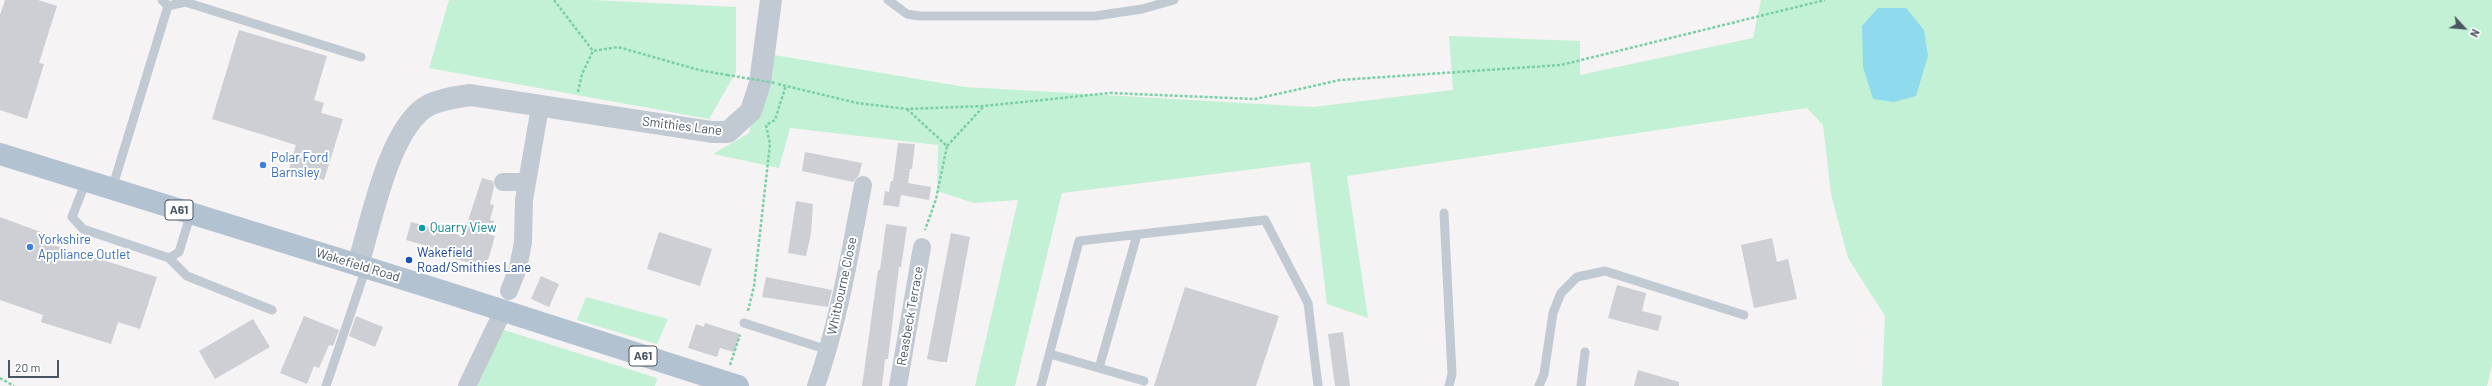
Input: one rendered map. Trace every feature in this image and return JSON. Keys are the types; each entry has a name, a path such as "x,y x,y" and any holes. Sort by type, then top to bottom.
{"main road":[{"name":"Wakefield Road","path":"0,154 362,266 731,384"}],"street":[{"name":"Smithies Lane","path":"362,266 391,156 400,136 417,115 428,106 445,99 470,95 540,107 712,132 728,132 751,111 760,83 771,0"},
{"path":"509,291 518,268 523,242 527,182 540,107"},
{"path":"503,182 527,182"},
{"name":"Whitbourne Close","path":"816,386 828,350 841,297 862,185"},
{"name":"Reasbeck Terrace","path":"898,386 922,246"},
{"path":"467,386 503,311"}],"lane":[{"path":"888,0 907,14 919,16 1095,16 1142,9 1174,0"},
{"path":"112,189 165,3 185,2 361,57"},
{"path":"86,181 72,217 83,229 169,258 187,276 272,310"},
{"path":"1444,213 1452,374 1449,386"},
{"path":"169,258 179,252 191,214"},
{"path":"1041,386 1079,241 1266,220 1308,304 1318,386"},
{"path":"1099,368 1137,235"},
{"path":"326,386 362,266"},
{"path":"1539,386 1544,374 1553,313 1561,293 1577,277 1605,271 1744,315"},
{"path":"744,323 828,350"},
{"path":"1581,386 1585,352"},
{"path":"1050,354 1144,381"}],"path":[{"path":"554,0 593,51"},
{"path":"593,51 618,47 698,70 786,85 857,103 907,109 984,106 1110,93 1255,98 1340,80 1561,65 1825,0"},
{"path":"575,112 582,74 593,51"},
{"path":"731,384 744,323 754,286 770,144 766,125 776,120 786,85"},
{"path":"922,246 936,199 947,146 984,106"},
{"path":"907,109 947,146"},
{"path":"0,378 14,386"}],"green space":[{"path":"449,0 592,0 736,7 736,72 709,119 429,68"},
{"path":"1761,0 2492,0 2492,365 2487,386 1882,386 1885,316 1848,258 1831,194 1823,125 1807,108 1347,176 1368,318 1327,304 1310,162 1062,193 1015,386 975,386 1018,200 974,203 937,191 938,145 790,128 779,168 713,154 749,133 768,54 965,87 1313,107 1453,90 1449,36 1580,41 1580,75 1753,38"},
{"path":"586,297 668,319 657,344 577,320"},
{"path":"504,330 657,378 655,386 475,386"}],"water":[{"path":"1878,8 1906,8 1924,30 1928,56 1916,96 1894,102 1873,99 1863,67 1862,26"}],"building":[{"path":"5,0 38,0 57,6 39,63 44,64 27,119 0,110 0,15"},
{"path":"239,30 327,56 314,100 324,103 321,113 343,119 324,180 289,169 296,145 212,119"},
{"path":"898,143 915,144 912,169 910,169 908,183 931,187 929,200 901,195 899,207 883,205 885,191 889,192 891,181 893,181"},
{"path":"805,152 862,163 859,175 853,182 802,171"},
{"name":"Quarry View","path":"482,178 493,181 494,187 490,204 494,205 490,220 494,221 490,235 495,236 486,267 436,254 438,249 406,240 411,222 463,236"},
{"path":"796,201 813,204 811,234 806,256 788,253"},
{"path":"0,217 54,237 51,244 157,277 140,329 118,322 111,344 41,322 43,315 0,300"},
{"path":"886,224 907,227 901,267 899,267 888,359 885,359 882,386 862,386 878,270 880,270"},
{"path":"659,232 712,249 700,286 647,269"},
{"path":"951,233 970,237 947,362 941,362 927,359"},
{"path":"1772,238 1777,262 1788,259 1797,299 1754,308 1741,245"},
{"path":"541,276 559,284 549,307 531,299"},
{"path":"766,277 832,290 828,307 762,297"},
{"path":"1617,285 1646,293 1642,311 1662,316 1658,331 1608,318"},
{"path":"1185,287 1279,316 1256,386 1154,386"},
{"path":"304,316 339,330 333,346 329,345 319,368 314,366 307,384 280,373"},
{"path":"356,316 383,327 375,347 349,336"},
{"path":"253,319 270,347 215,379 199,351"},
{"path":"705,323 740,334 734,352 720,348 717,357 688,348 696,324 704,327"},
{"path":"1343,332 1350,386 1335,386 1328,334"},
{"path":"1638,370 1679,382 1679,386 1634,386"}],"place":[{"name":"Polar Ford Barnsley","path":"263,165"},
{"name":"Quarry View","path":"422,228"},
{"name":"Yorkshire Appliance Outlet","path":"30,247"},
{"name":"Wakefield Road/Smithies Lane","path":"409,260"}]}
